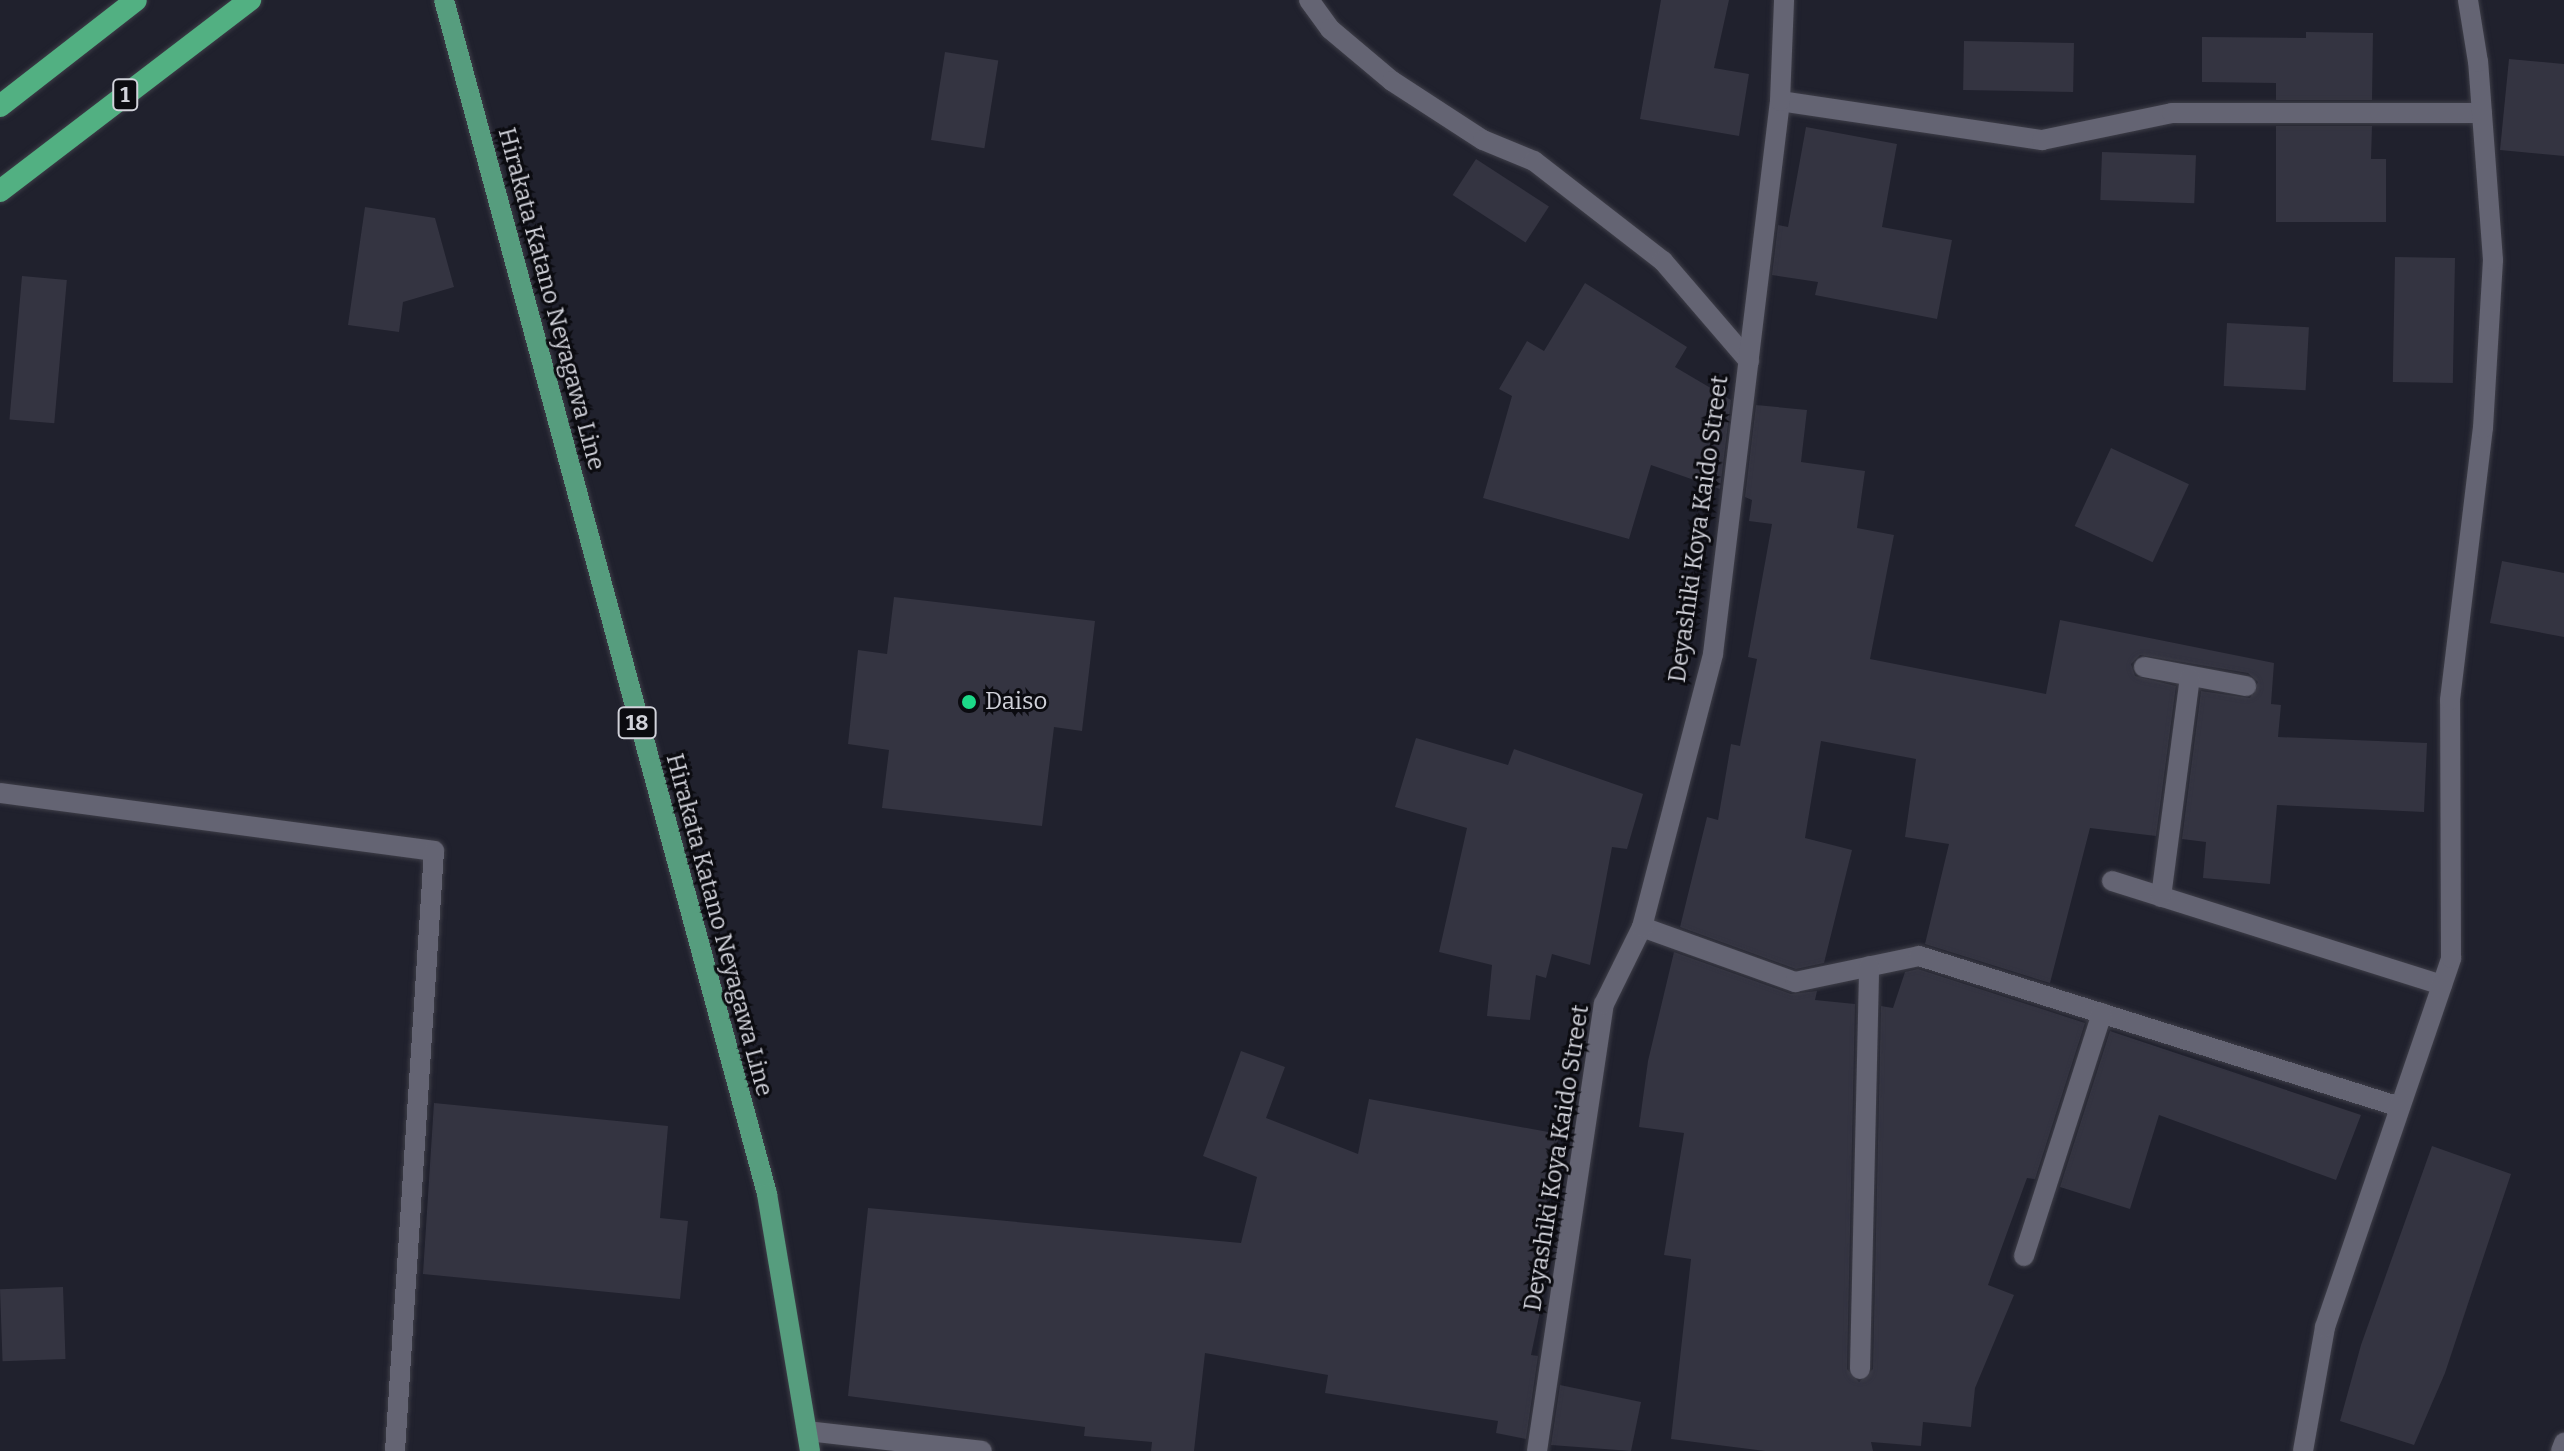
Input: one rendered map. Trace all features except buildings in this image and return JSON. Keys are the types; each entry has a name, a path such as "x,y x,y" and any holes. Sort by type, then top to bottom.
{"highway":[{"path":"0,106 136,0"},
{"name":"1","path":"0,191 250,0"}],"main road":[{"name":"Hirakata Katano Neyagawa Line","path":"444,0 767,1194 809,1441"}],"street":[{"path":"1309,0 1330,29 1392,81 1483,140 1534,161 1663,261 1749,361"},
{"name":"Deyashiki Koya Kaido Street","path":"1537,1451 1604,1004 1642,927 1713,654 1780,101 1784,0"},
{"path":"2303,1451 2325,1327 2451,958 2450,700 2483,428 2493,260 2482,113 2468,0"},
{"path":"1780,101 2042,140 2172,113 2482,113"},
{"path":"2144,667 2246,686"},
{"path":"2161,897 2190,678"},
{"path":"0,793 434,851 395,1451"},
{"path":"2112,881 2442,985"},
{"path":"1642,927 1795,982 1919,956 2400,1107"},
{"path":"1860,1369 1869,966"},
{"path":"2024,1256 2102,1013"},
{"path":"809,1441 982,1451"},
{"path":"2561,1451 2564,1443"}],"place":[{"name":"Daiso","path":"969,702"}]}
